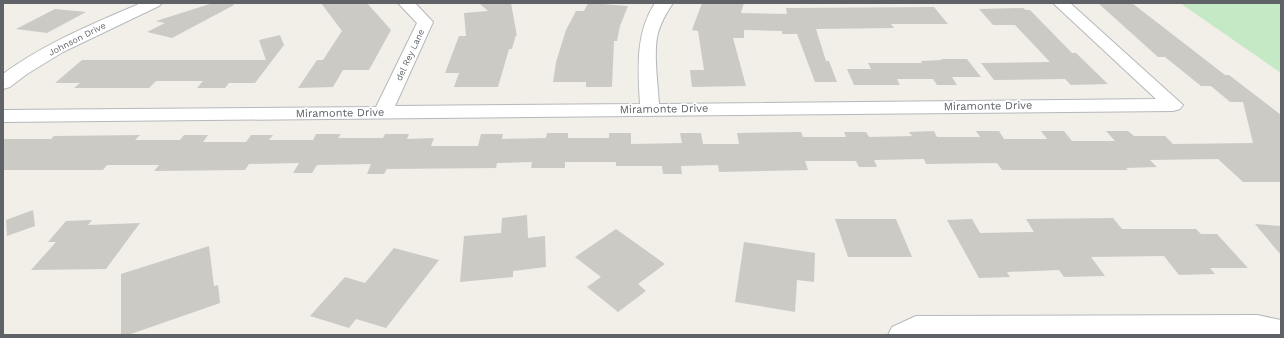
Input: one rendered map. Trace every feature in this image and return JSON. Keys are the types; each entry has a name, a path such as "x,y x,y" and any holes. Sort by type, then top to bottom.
{"street":[{"name":"Johnson Drive","path":"3,83 23,67 88,32 154,3"},
{"name":"del Rey Lane","path":"383,112 425,22 406,3"},
{"path":"650,110 647,68 649,34 662,6 665,3"},
{"name":"Miramonte Drive","path":"3,116 1173,105 1061,3"},
{"path":"902,335 916,327 1257,326 1281,331"}],"green space":[{"path":"1180,3 1281,3 1281,73"}],"building":[{"path":"213,3 233,3 234,5 172,38 147,32 165,23 156,21"},
{"path":"321,3 367,3 391,30 369,70 343,70 333,87 298,88 317,60 323,60 342,31"},
{"path":"479,3 511,3 517,36 516,35 512,49 509,49 498,87 454,87 459,73 445,73 459,36 466,36 464,13 488,11"},
{"path":"588,3 628,6 620,26 617,41 614,41 612,87 586,87 586,82 553,82 556,62 566,30 576,11 584,11"},
{"path":"702,3 744,3 741,13 787,14 786,8 934,7 948,24 891,24 894,28 816,29 826,61 829,61 837,82 815,82 797,34 782,34 782,31 744,30 744,38 733,38 746,86 692,87 690,70 704,70 698,31 692,30"},
{"path":"1098,3 1132,3 1225,75 1229,75 1281,115 1281,182 1243,182 1218,159 1150,160 1157,167 1126,168 1128,170 1002,170 997,163 926,164 924,159 874,160 877,167 859,167 856,161 805,161 808,170 719,172 718,165 681,166 682,174 663,174 662,166 616,166 616,162 565,162 565,168 531,168 532,162 497,163 496,168 387,169 384,174 367,174 371,164 317,165 312,173 293,173 299,163 249,164 245,170 154,171 159,165 107,165 103,170 3,170 3,139 51,139 54,136 140,135 135,140 180,140 184,135 208,135 203,142 246,142 251,135 273,135 269,140 313,140 316,134 341,134 338,138 383,138 385,134 409,134 407,139 434,138 431,146 478,146 481,134 503,134 502,139 546,138 547,133 568,133 568,138 609,138 609,133 631,133 631,144 682,143 680,133 701,133 703,144 739,144 737,133 801,132 803,137 846,137 844,132 866,132 869,137 912,136 909,132 934,131 937,137 980,137 976,131 999,131 1004,139 1047,139 1041,131 1064,131 1072,141 1115,141 1106,131 1128,131 1134,136 1165,136 1173,144 1253,143 1243,102 1230,102 1211,86 1201,86 1165,57 1158,57"},
{"path":"1023,8 1030,10 1072,53 1076,53 1108,84 1071,85 1065,79 994,80 981,63 1050,62 1015,25 993,25 979,9"},
{"path":"55,9 86,12 47,33 16,29"},
{"path":"280,35 284,45 255,83 229,83 225,88 197,88 203,81 156,81 149,88 74,88 80,83 55,83 82,60 266,60 259,40"},
{"path":"941,59 967,59 981,77 952,77 957,85 937,85 933,79 897,79 900,85 854,85 847,69 871,69 868,63 922,63 921,61 942,60"},
{"path":"33,210 35,226 7,236 6,220"},
{"path":"527,215 528,238 545,236 546,267 513,271 513,277 460,282 464,236 501,233 502,218"},
{"path":"1113,218 1122,229 1196,229 1201,234 1217,234 1248,268 1210,268 1215,274 1179,275 1164,256 1091,257 1105,276 1064,277 1059,270 1007,272 1010,277 979,278 947,220 972,219 980,233 1034,232 1026,219"},
{"path":"835,219 896,219 912,257 848,257"},
{"path":"92,220 88,225 140,223 106,269 31,270 56,242 48,242 66,221"},
{"path":"1255,224 1281,226 1281,255"},
{"path":"616,229 665,264 638,284 646,291 618,312 587,287 601,277 575,257"},
{"path":"744,242 815,253 814,282 797,280 795,312 735,302"},
{"path":"209,246 214,286 218,285 220,303 128,335 121,335 121,274"},
{"path":"394,248 439,260 386,328 356,319 349,328 310,316 345,277 365,283"}]}
